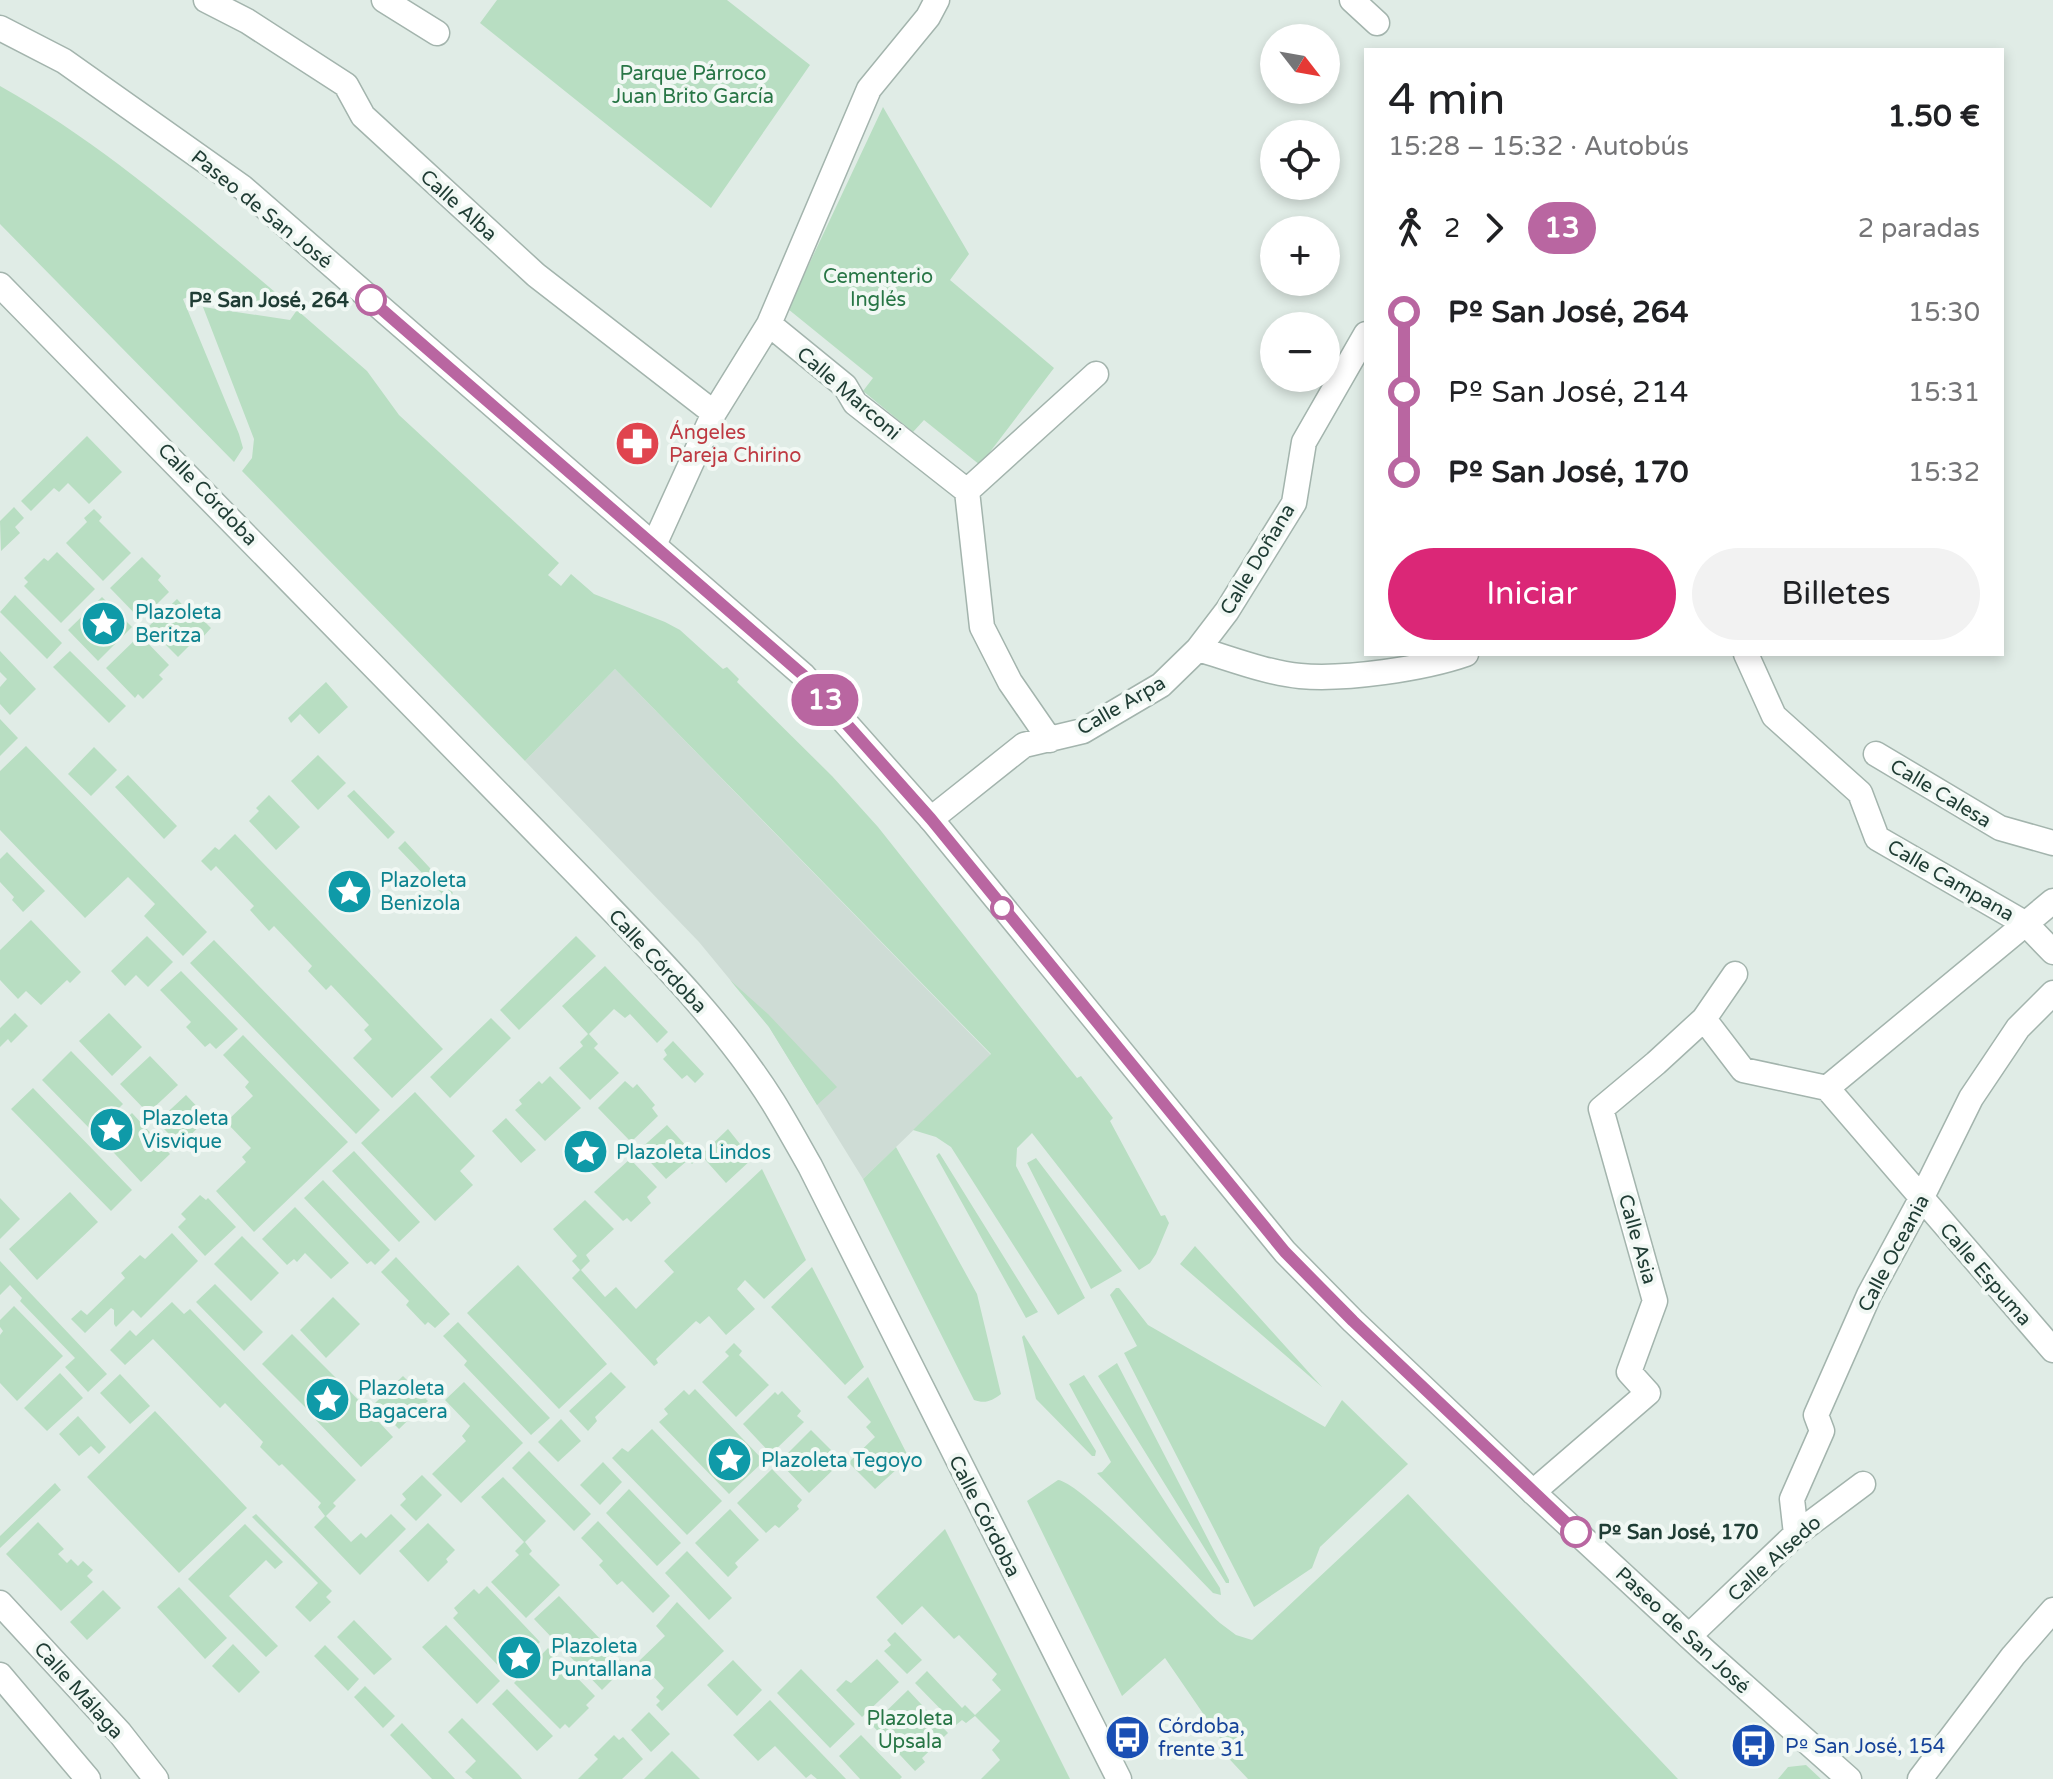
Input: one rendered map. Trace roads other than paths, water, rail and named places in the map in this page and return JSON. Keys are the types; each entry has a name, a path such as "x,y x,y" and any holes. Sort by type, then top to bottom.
{"street":[{"name":"Calle Alba","path":"206,0 253,10 346,85 363,116 525,265 714,413"},
{"path":"384,0 437,33"},
{"path":"654,545 714,413 769,324 869,89 928,17 937,0"},
{"path":"1352,0 1377,23"},
{"name":"Paseo de San José","path":"0,28 64,61 242,187 803,675 931,819 1285,1252 1533,1492 1849,1779"},
{"name":"Calle Córdoba","path":"0,285 586,883 666,967 730,1043 773,1101 810,1166 1119,1779"},
{"name":"Calle Marconi","path":"769,324 845,386 855,403 967,491"},
{"name":"Calle Doñana","path":"1198,649 1227,611 1294,503 1304,442 1364,337"},
{"path":"1050,740 1010,682 982,627 967,491 1096,374"},
{"path":"1198,649 1299,676 1362,674 1423,666 1459,656"},
{"name":"Calle Arpa","path":"931,819 1024,745 1083,731 1161,685 1198,649"},
{"name":"Calle Campana","path":"1747,656 1774,716 1860,793 1877,838 2026,924 2053,952"},
{"name":"Calle Calesa","path":"1876,754 2000,828 2053,843"},
{"path":"1704,1019 1743,1070 1827,1088 2053,901"},
{"name":"Calle Asia","path":"1533,1492 1648,1393 1629,1372 1655,1301 1601,1109 1704,1019 1735,974"},
{"name":"Calle Oceania","path":"1796,1534 1792,1499 1822,1431 1816,1415 1869,1295 1971,1098 2018,1028 2053,993"},
{"name":"Calle Espuma","path":"1827,1088 2053,1350"},
{"name":"Calle Alsedo","path":"1689,1636 1796,1534 1863,1484"},
{"name":"Calle Málaga","path":"0,1603 120,1733 156,1779"},
{"path":"1920,1779 2013,1656 2048,1626"},
{"path":"0,1675 88,1779"}],"place":[{"name":"Pº San José, 264","path":"371,300"},
{"name":"Ángeles Pareja Chirino","path":"638,444"},
{"name":"Plazoleta Beritza","path":"104,624"},
{"name":"Plazoleta Benizola","path":"349,892"},
{"name":"Plazoleta Visvique","path":"111,1130"},
{"name":"Plazoleta Lindos","path":"585,1152"},
{"name":"Plazoleta Bagacera","path":"327,1399"},
{"name":"Plazoleta Tegoyo","path":"730,1460"},
{"name":"Pº San José, 170","path":"1576,1532"},
{"name":"Plazoleta Puntallana","path":"520,1658"},
{"name":"Córdoba, frente 31","path":"1127,1738"},
{"name":"Pº San José, 154","path":"1754,1746"}],"park label":[{"name":"Parque Párroco Juan Brito García","path":"693,84"},
{"name":"Cementerio Inglés","path":"878,288"},
{"name":"Plazoleta Upsala","path":"910,1730"}]}
